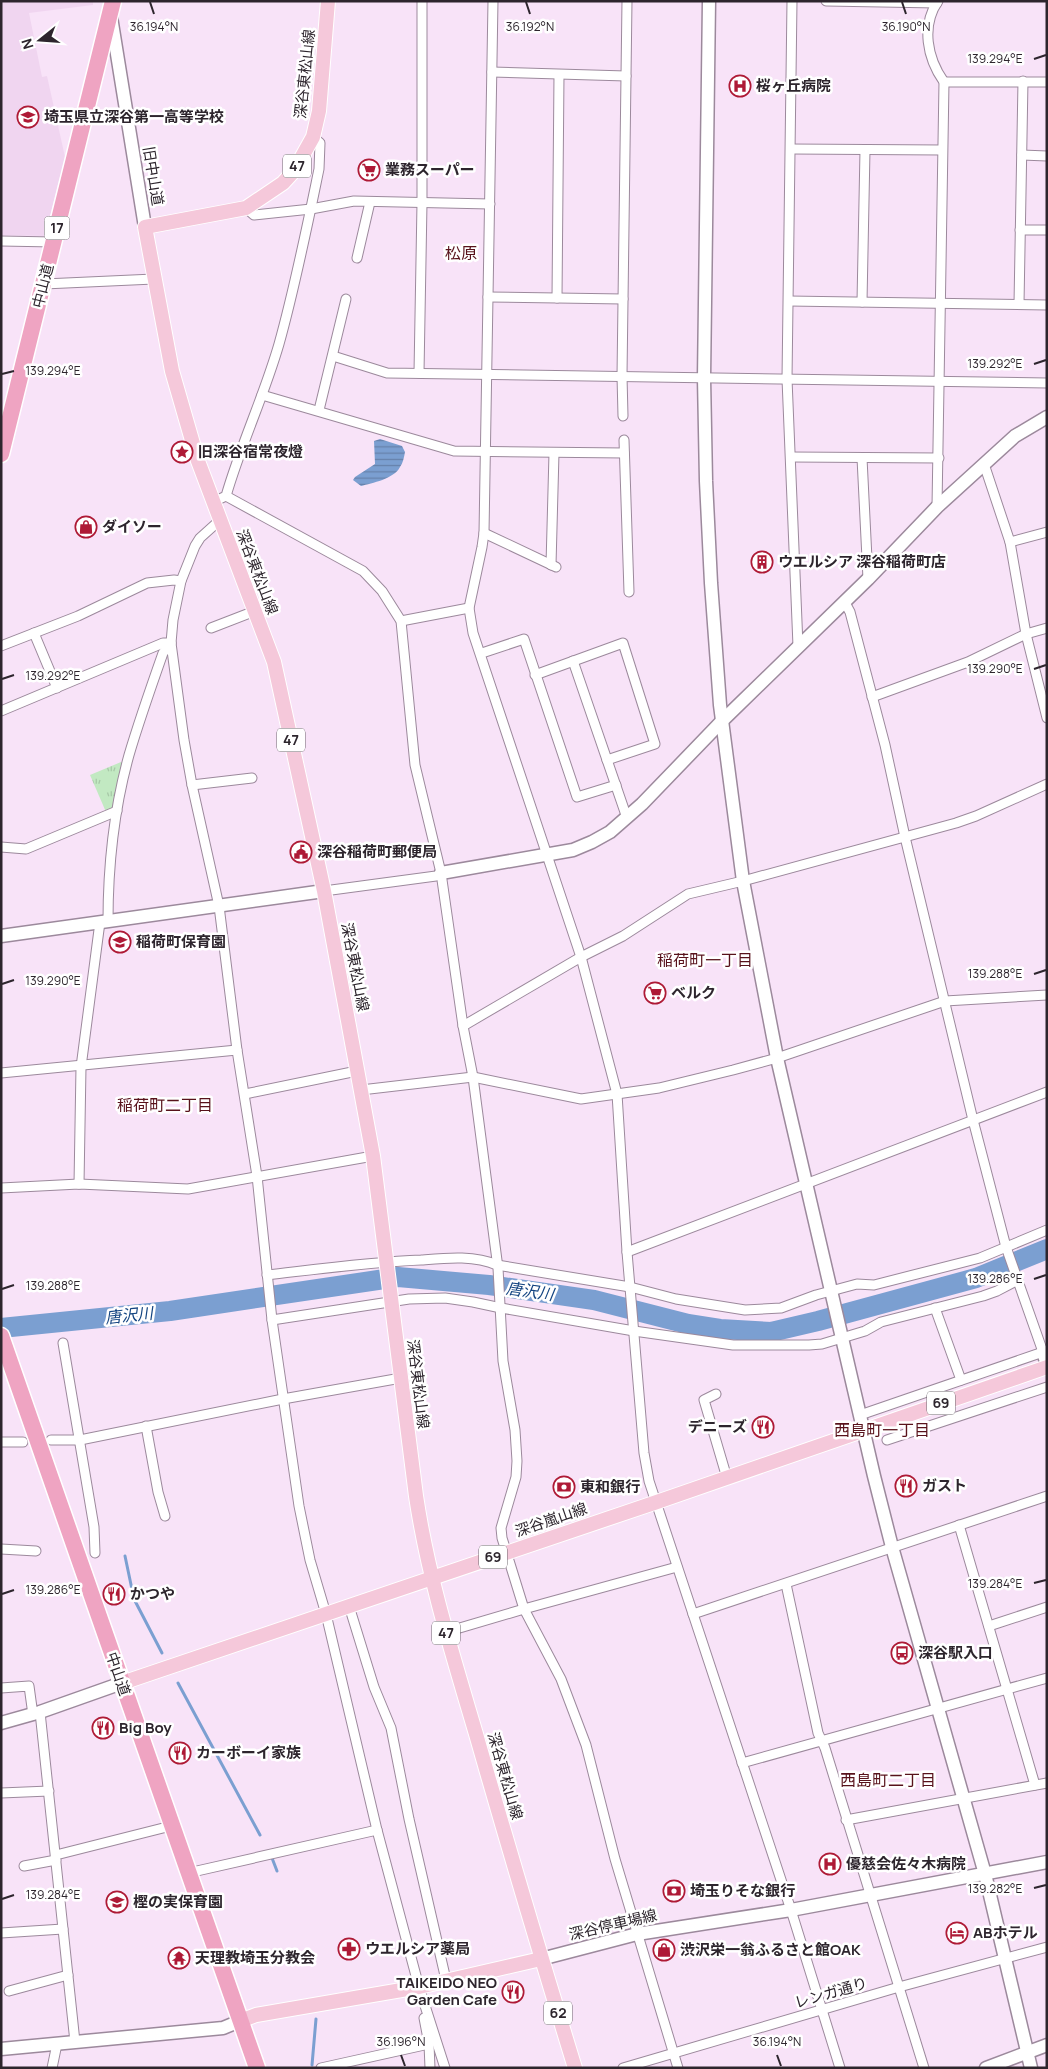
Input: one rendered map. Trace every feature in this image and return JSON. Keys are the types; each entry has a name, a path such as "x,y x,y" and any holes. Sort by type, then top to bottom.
{"highway":[{"name":"中山道","path":"1,454 44,284 110,5"},
{"name":"中山道","path":"2,1340 257,2068"}],"main road":[{"name":"深谷東松山線","path":"328,1 319,111 313,137 302,158 283,183 246,208 144,227 172,370 200,466 274,662 324,891 358,1071 373,1156 387,1264"},
{"name":"47","path":"387,1264 391,1300"},
{"name":"深谷東松山線","path":"391,1300 418,1515 432,1577 446,1632 541,1959"},
{"name":"深谷嵐山線","path":"122,1683 727,1478 1047,1366"},
{"path":"240,2021 256,2015 419,1987 541,1959"},
{"name":"62","path":"541,1959 575,2068"}],"street":[{"path":"419,374 422,203 422,1"},
{"path":"493,1 484,532 469,608 473,632 482,654 546,856 581,957 617,1094 627,1252 644,1453 654,1503 693,1614 791,1910 822,2010 836,2067"},
{"path":"623,416 628,1"},
{"path":"709,1 704,378 710,574 722,721 743,881 777,1058 830,1294 892,1547 985,1874 1031,2068"},
{"path":"792,1 787,379 798,646"},
{"path":"826,1 938,2 928,24 931,57 936,71 944,82 937,507"},
{"name":"旧中山道","path":"110,5 144,227"},
{"path":"492,72 626,76"},
{"path":"557,298 559,75"},
{"path":"1019,304 1023,81"},
{"path":"944,82 1047,82"},
{"path":"213,502 226,496 236,462 262,395 279,343 319,169 320,143 313,137"},
{"path":"791,149 942,150"},
{"path":"862,302 865,150"},
{"path":"1022,155 1047,156"},
{"path":"246,208 254,215 311,209 354,201 490,204"},
{"path":"357,258 370,202"},
{"path":"1020,230 1047,230"},
{"path":"1,241 54,242"},
{"path":"44,284 154,279"},
{"path":"488,297 623,299"},
{"path":"319,410 346,299"},
{"path":"789,301 1047,305"},
{"path":"333,356 386,373 1047,383"},
{"path":"262,395 319,410 454,452 624,454"},
{"path":"1,936 417,879 441,873 546,856 573,850 592,842 610,832 642,804 722,721 844,600 868,579 937,507 1015,436 1047,417"},
{"path":"624,440 629,592"},
{"path":"484,532 553,566 554,453"},
{"path":"791,457 939,458"},
{"path":"862,458 868,579"},
{"path":"984,464 1010,542 1026,634 1047,718"},
{"path":"226,496 363,571 382,591 400,621 414,765 441,873 463,1026 473,1077 498,1266 504,1361 517,1453 516,1478 502,1528 502,1538 524,1609 561,1679 586,1745 615,1859 678,2068"},
{"path":"220,520 200,538 180,581 171,642 192,785 219,906 237,1050 257,1176 272,1318 299,1506 310,1560 326,1614 377,1830 419,1987 445,2068"},
{"path":"1010,542 1047,532"},
{"path":"1,646 93,610 147,583 180,581"},
{"path":"844,600 850,612 885,745 944,1002 1007,1249 1045,1352 1047,1366"},
{"path":"400,621 469,608"},
{"path":"211,628 255,611"},
{"path":"872,697 968,662 1026,634 1047,628"},
{"path":"34,633 57,688"},
{"path":"482,654 524,639 577,797 616,785"},
{"path":"1,711 163,643 171,642"},
{"path":"79,1184 80,1067 104,922 111,848 129,756 163,653 171,642"},
{"path":"535,674 623,643 655,744 607,760"},
{"path":"573,661 627,818"},
{"path":"192,785 252,778"},
{"path":"463,1026 581,957 623,936 688,894 743,881 976,816 1047,784"},
{"path":"1,848 26,849 118,810"},
{"path":"361,1090 473,1077 581,1100 668,1086 777,1058 944,1002 1047,995"},
{"path":"1,1073 80,1067 237,1050"},
{"path":"245,1094 358,1071"},
{"path":"627,1252 1047,1092"},
{"path":"1,1188 79,1184 188,1189 373,1156"},
{"path":"268,1278 449,1258 487,1260 498,1266 676,1299 744,1310 781,1308 857,1284 874,1285 970,1260 1007,1249 1047,1230"},
{"path":"272,1318 391,1300 445,1298 733,1345 757,1347 809,1345 865,1331 881,1322 990,1294 1018,1278"},
{"path":"935,1308 962,1380"},
{"path":"63,1343 94,1527 95,1553"},
{"path":"860,1415 1045,1352"},
{"path":"51,1440 80,1440 283,1399 401,1378"},
{"path":"887,1440 1047,1387"},
{"path":"716,1394 704,1400 727,1478"},
{"path":"146,1426 158,1492 165,1516"},
{"path":"1,1442 23,1442"},
{"path":"693,1614 1047,1496"},
{"path":"959,1525 1035,1785"},
{"path":"1,1549 36,1551"},
{"path":"446,1632 677,1567"},
{"path":"786,1584 818,1733 825,1748 924,2068"},
{"path":"349,1606 374,1687 391,1728 408,1818 446,1980"},
{"path":"989,1626 1047,1607"},
{"path":"742,1763 1047,1678"},
{"path":"1,1724 122,1683"},
{"path":"1,1688 28,1686 37,1713 49,1791 75,2042"},
{"path":"846,1820 1047,1783"},
{"path":"1,1793 49,1791"},
{"path":"24,1866 171,1826"},
{"path":"188,1873 377,1830"},
{"name":"深谷停車場線","path":"541,1959 637,1934 791,1910 1047,1862"},
{"path":"1,1933 63,1929"},
{"name":"レンガ通り","path":"623,2068 673,2052 1047,1947"},
{"path":"9,1991 68,1975"},
{"path":"419,1987 429,2044 430,2068"},
{"path":"1,2050 223,2028 240,2021"},
{"path":"52,2068 56,2044"},
{"path":"321,2068 429,2044"},
{"path":"986,2068 1047,2045"}],"shaded area":[{"name":"埼玉県立深谷第一高等学校","path":"1,1 93,1 93,5 29,13 42,77 47,76 65,157 45,236 1,235"}],"green space":[{"path":"121,762 124,765 115,808 106,812 90,775"}],"water":[{"path":"380,439 402,446 405,452 402,464 393,475 361,486 353,480 375,464 374,441"}],"waterway":[{"name":"唐沢川","path":"1,1328 170,1311 398,1277 489,1285 594,1300 688,1324 720,1329 771,1332 976,1278 1047,1249"},
{"path":"125,1556 134,1599 162,1653"},
{"path":"178,1683 260,1835"},
{"path":"272,1858 277,1871"},
{"path":"312,2065 316,2019"}],"place":[{"name":"桜ヶ丘病院","path":"740,86"},
{"name":"埼玉県立深谷第一高等学校","path":"28,117"},
{"name":"業務スーパー","path":"369,170"},
{"name":"旧深谷宿常夜燈","path":"182,452"},
{"name":"ダイソー","path":"86,527"},
{"name":"ウエルシア 深谷稲荷町店","path":"762,562"},
{"name":"深谷稲荷町郵便局","path":"301,852"},
{"name":"稲荷町保育園","path":"120,942"},
{"name":"ベルク","path":"655,993"},
{"name":"デニーズ","path":"763,1427"},
{"name":"ガスト","path":"906,1486"},
{"name":"東和銀行","path":"564,1487"},
{"name":"かつや","path":"114,1594"},
{"name":"深谷駅入口","path":"902,1653"},
{"name":"Big Boy","path":"103,1728"},
{"name":"カーボーイ家族","path":"180,1753"},
{"name":"優慈会佐々木病院","path":"830,1864"},
{"name":"埼玉りそな銀行","path":"674,1891"},
{"name":"樫の実保育園","path":"117,1902"},
{"name":"ABホテル","path":"957,1933"},
{"name":"ウエルシア薬局","path":"349,1949"},
{"name":"渋沢栄一翁ふるさと館OAK","path":"664,1950"},
{"name":"天理教埼玉分教会","path":"179,1958"},
{"name":"TAIKEIDO NEO Garden Cafe","path":"513,1992"}],"district":[{"name":"松原","path":"461,253"},
{"name":"稲荷町一丁目","path":"705,960"},
{"name":"稲荷町二丁目","path":"165,1105"},
{"name":"西島町一丁目","path":"882,1430"},
{"name":"西島町二丁目","path":"888,1780"}]}
